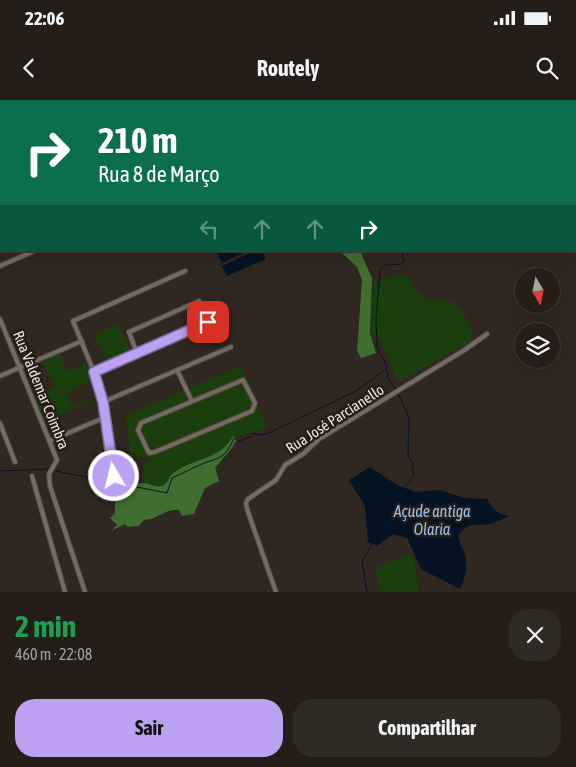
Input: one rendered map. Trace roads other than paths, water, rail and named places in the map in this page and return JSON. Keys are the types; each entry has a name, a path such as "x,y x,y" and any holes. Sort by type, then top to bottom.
{"street":[{"path":"0,266 32,252"},
{"path":"114,476 103,402 94,372 73,321 185,271"},
{"path":"94,372 208,322 199,301 129,332 137,353"},
{"name":"Rua Valdemar Coimbra","path":"0,319 57,460 48,478 85,592"},
{"name":"Rua José Parcianello","path":"276,592 246,503 253,494 276,480 285,465 303,454 319,439 487,334"},
{"path":"0,376 82,341"},
{"path":"103,402 231,347"},
{"path":"177,370 192,401"},
{"path":"243,380 255,404 252,411 149,453 138,427 141,423 192,401 243,380"},
{"path":"49,441 106,417"},
{"path":"0,423 1,431 15,462"},
{"path":"32,476 65,592"}],"water":[{"path":"218,252 246,252 222,263 217,253"},
{"path":"252,252 262,252 266,259 227,276 222,266"},
{"name":"Açude antiga Olaria","path":"370,467 397,485 416,492 440,490 464,498 487,499 496,511 509,516 485,525 469,526 458,535 465,554 466,563 465,577 460,589 421,569 407,538 393,534 377,546 368,542 365,506 349,480"}],"waterway":[{"path":"402,252 404,261 402,264 385,265 380,270 376,318 377,347 386,364 388,378 400,397 409,418 408,455 412,462 414,476 403,488"},
{"path":"55,471 167,493 172,478 225,454 234,438 239,441 250,437 253,433 261,435 271,432 358,390 386,369"},
{"path":"0,471 48,469"},
{"path":"367,592 362,561 372,544"}]}
